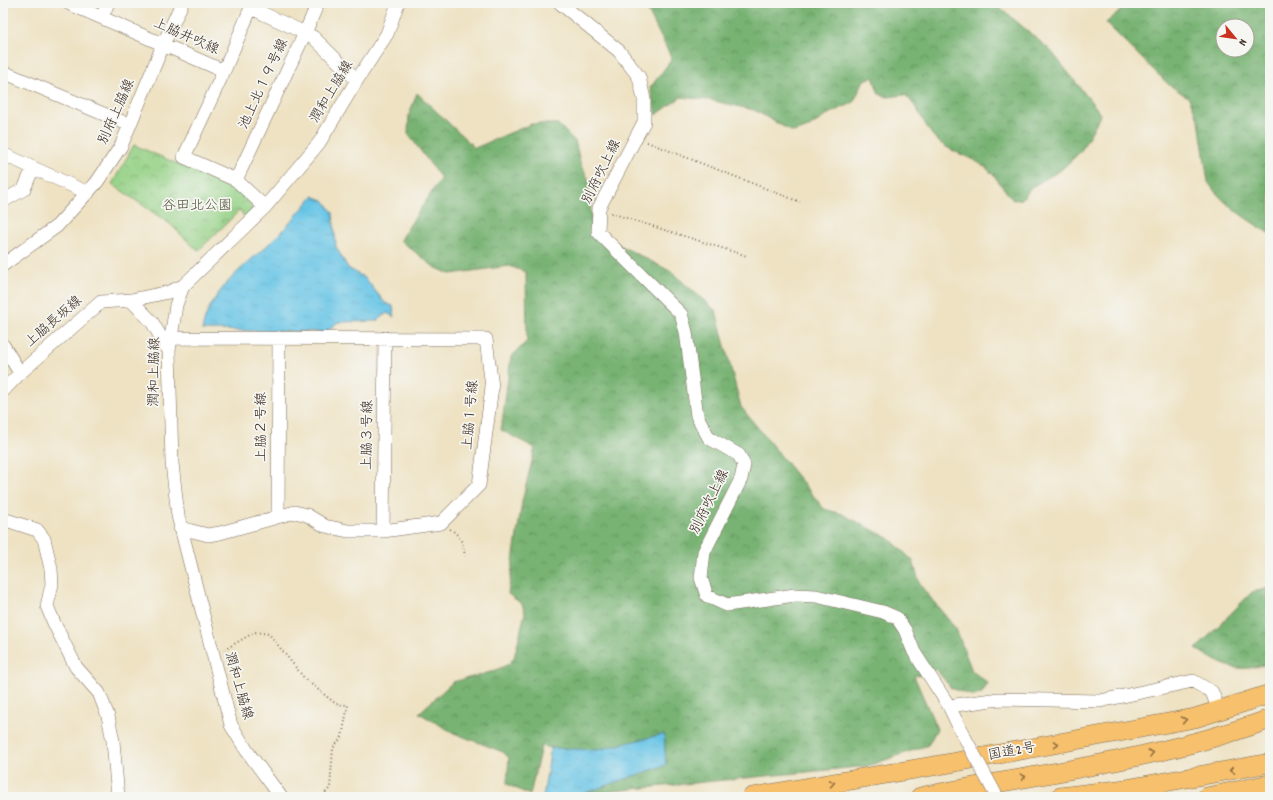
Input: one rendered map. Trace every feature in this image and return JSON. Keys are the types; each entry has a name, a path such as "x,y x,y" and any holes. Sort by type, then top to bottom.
{"highway":[{"name":"国道2号","path":"752,797 938,766 1194,718 1270,694"},
{"path":"920,797 1143,755 1230,734 1270,719"},
{"path":"1060,797 1126,789 1270,763"},
{"path":"1207,797 1270,784"}],"street":[{"name":"上脇井吹線","path":"68,3 102,16 163,45 224,71 252,6"},
{"path":"102,16 108,3"},
{"name":"別府上脇線","path":"3,265 57,226 97,182 121,146 182,3"},
{"path":"318,3 305,33 313,37 357,80"},
{"name":"潤和上脇線","path":"281,797 247,751 231,725 180,528 172,463 169,352 171,338 176,305 183,286 265,207 319,144 357,80 387,34 398,3"},
{"name":"別府吹上線","path":"560,3 619,51 639,77 644,99 644,122 637,138 599,208 598,232 681,314 686,332 697,416 709,438 739,455 744,465 741,479 704,552 701,578 707,596 727,605 795,594 816,596 883,612 897,618 905,630 914,652 949,706 958,727 997,797"},
{"name":"池上北１９号線","path":"236,180 305,33 252,6"},
{"path":"224,71 184,157 236,180 265,207"},
{"path":"3,72 130,125"},
{"path":"3,154 88,193"},
{"path":"3,201 24,189 33,168"},
{"name":"上脇長坂線","path":"3,391 20,372 101,302 131,300 170,292 183,286"},
{"path":"131,300 152,322 169,352"},
{"name":"上脇１号線","path":"171,338 486,339 492,387 479,485 441,523"},
{"name":"上脇２号線","path":"278,338 278,516"},
{"name":"上脇３号線","path":"383,531 385,338"},
{"path":"3,345 20,372"},
{"path":"180,528 208,535 295,512 307,515 325,526 348,531 383,531 441,523"},
{"path":"3,520 37,530 44,538 51,569 52,584 47,606 76,667 99,692 108,716 113,741 118,797"},
{"path":"949,706 999,699 1100,701 1193,681 1212,692 1219,711"}],"path":[{"path":"637,138 800,202"},
{"path":"599,208 747,256"},
{"path":"441,523 458,534 463,545 465,556"},
{"path":"213,657 255,632 270,634 305,679 336,704 348,705 342,737 333,748 330,788 321,797"}],"green space":[{"path":"644,3 995,3 1051,51 1101,114 1081,151 1061,170 1033,186 1022,199 1013,200 985,167 939,142 929,131 915,106 905,95 887,97 879,94 873,77 864,80 853,103 830,113 809,127 793,132 754,110 710,100 681,97 656,115 650,88 672,59"},
{"path":"1129,3 1270,3 1270,234 1228,205 1208,182 1199,121 1189,98 1168,84 1106,23"},
{"path":"417,93 475,148 531,124 558,124 575,141 581,166 589,180 592,231 670,271 716,311 741,407 824,509 842,514 890,539 913,561 920,585 956,629 972,671 988,683 982,693 974,696 951,688 936,669 914,676 937,729 928,745 868,766 582,794 666,765 664,734 597,750 565,750 541,746 530,795 507,784 509,758 503,752 454,733 419,713 453,682 491,672 507,665 514,658 525,613 522,604 508,594 522,502 535,448 501,430 511,357 527,341 526,272 509,266 450,274 434,267 400,240 441,178 408,134 409,115"},
{"name":"谷田北公園","path":"134,145 238,190 252,205 252,212 245,218 240,210 198,251 170,224 112,184"},
{"path":"1270,588 1270,663 1248,668 1231,667 1196,649 1252,592"}],"water":[{"path":"313,196 325,201 333,213 336,247 348,268 365,278 385,303 393,306 394,317 387,313 376,321 338,322 326,332 202,330 212,303 229,281 283,230"},
{"path":"664,734 666,765 582,794 543,797 551,748 597,750"}]}
